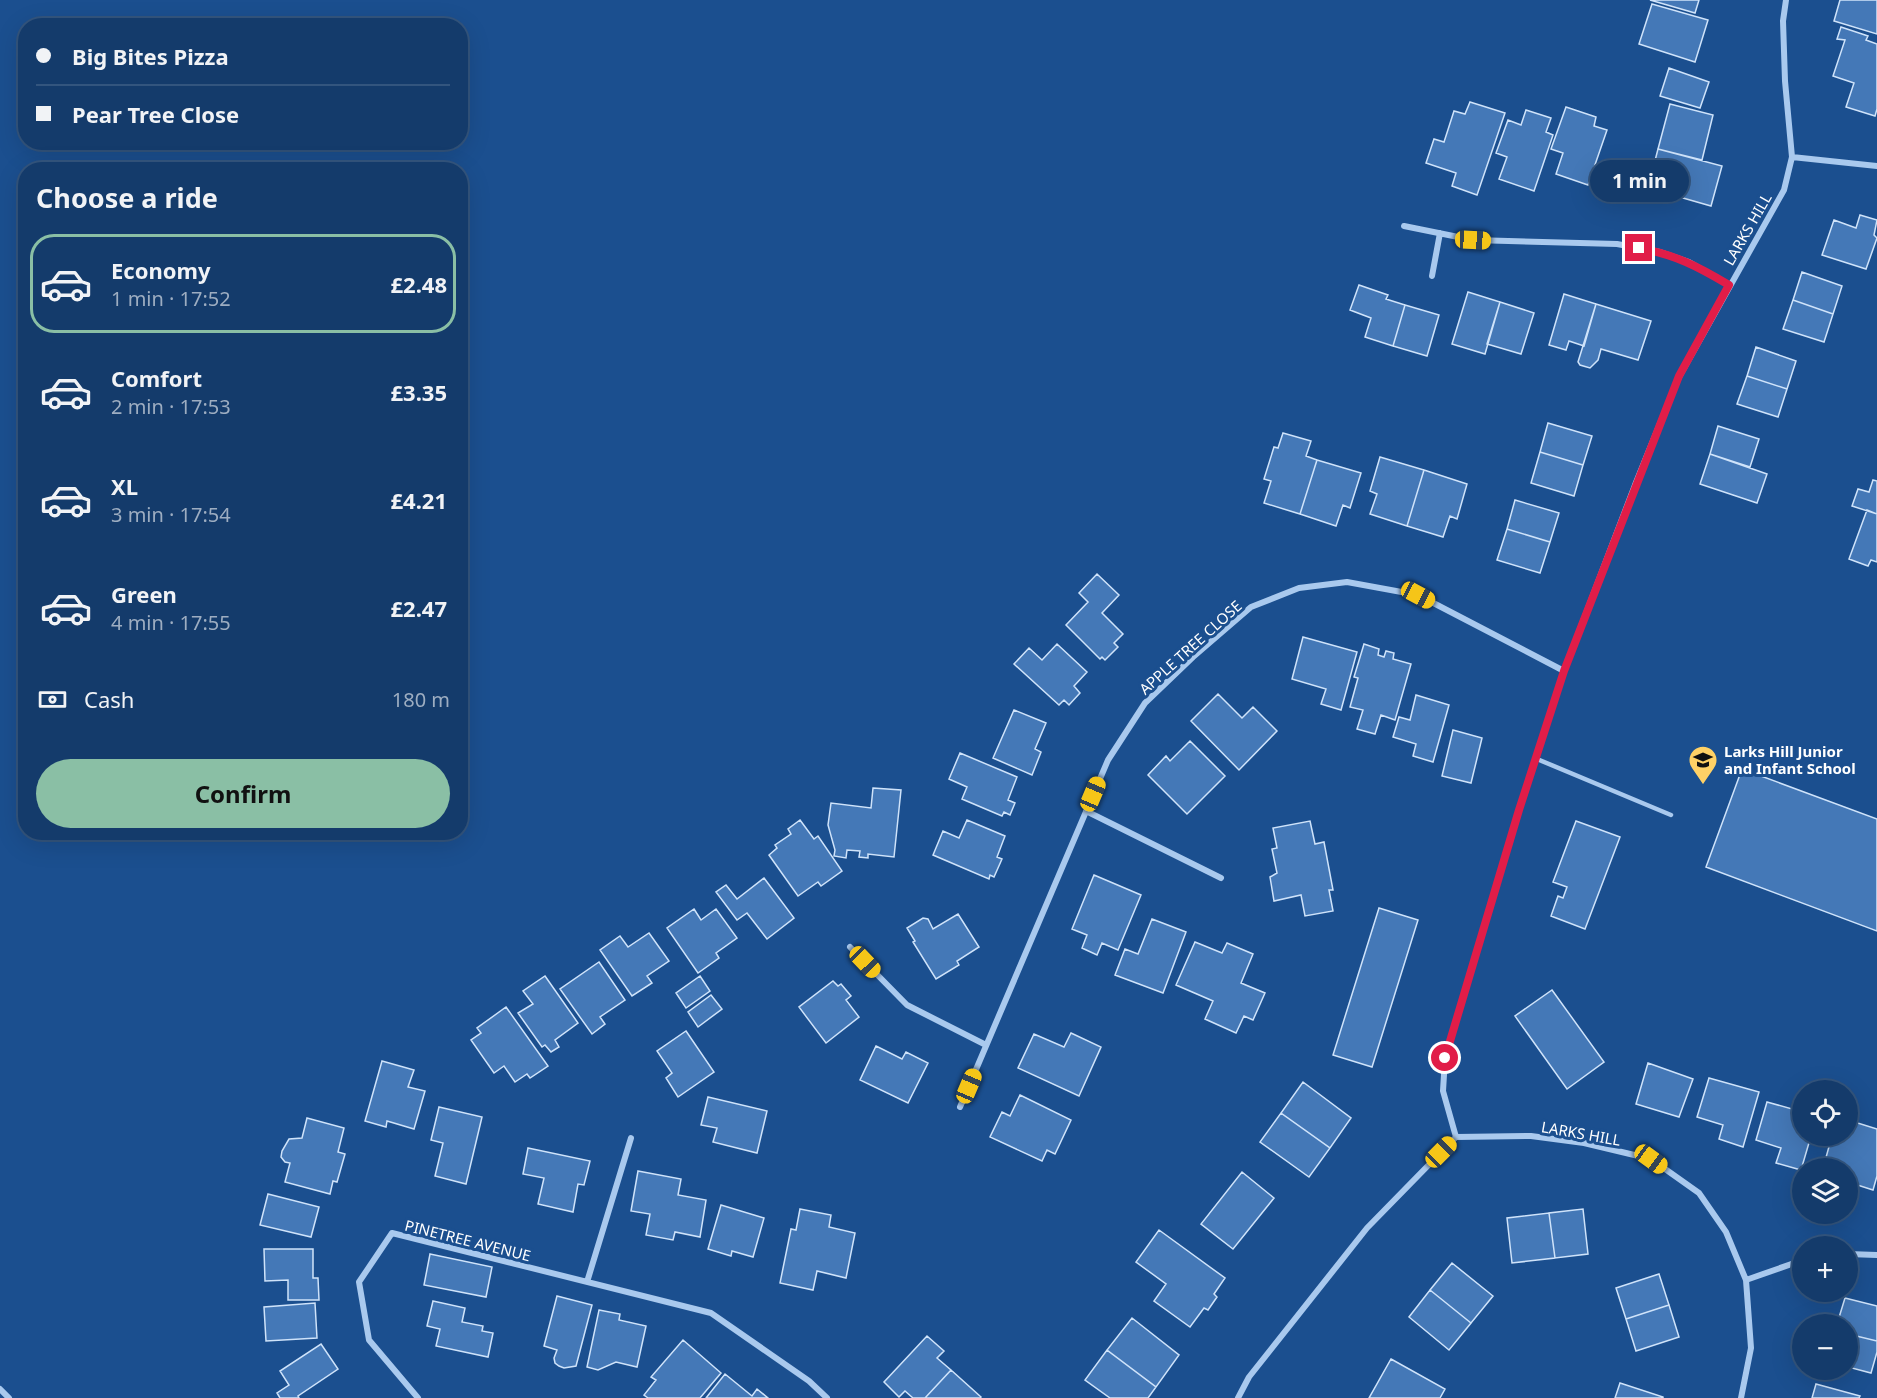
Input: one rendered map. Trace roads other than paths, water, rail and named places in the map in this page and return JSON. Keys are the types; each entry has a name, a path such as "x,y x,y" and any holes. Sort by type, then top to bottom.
{"street":[{"name":"LARKS HILL","path":"1741,1398 1751,1348 1746,1280 1726,1232 1699,1193 1651,1159 1584,1143 1531,1136 1456,1137 1443,1091 1445,1058 1519,810 1564,671 1679,376 1784,190 1791,157 1783,21 1786,0"},
{"path":"1791,157 1877,166"},
{"path":"1404,226 1473,240 1617,244 1660,252 1689,262 1729,285"},
{"path":"1432,276 1440,233"},
{"name":"APPLE TREE CLOSE","path":"960,1107 1108,760 1145,704 1193,657 1251,607 1299,588 1347,582 1418,595 1564,671"},
{"path":"1086,811 1221,878"},
{"path":"850,947 907,1005 986,1045"},
{"path":"1238,1398 1250,1377 1367,1228 1456,1137"},
{"path":"587,1282 631,1138"},
{"name":"PINETREE AVENUE","path":"418,1398 369,1340 358,1282 392,1233 711,1313 809,1381 827,1398"},
{"path":"1858,1254 1877,1255"},
{"path":"1746,1280 1792,1264"},
{"path":"0,1389 9,1398"}],"lane":[{"path":"1537,759 1671,815"}],"place":[{"name":"Larks Hill Junior and Infant School","path":"1703,786"}]}
